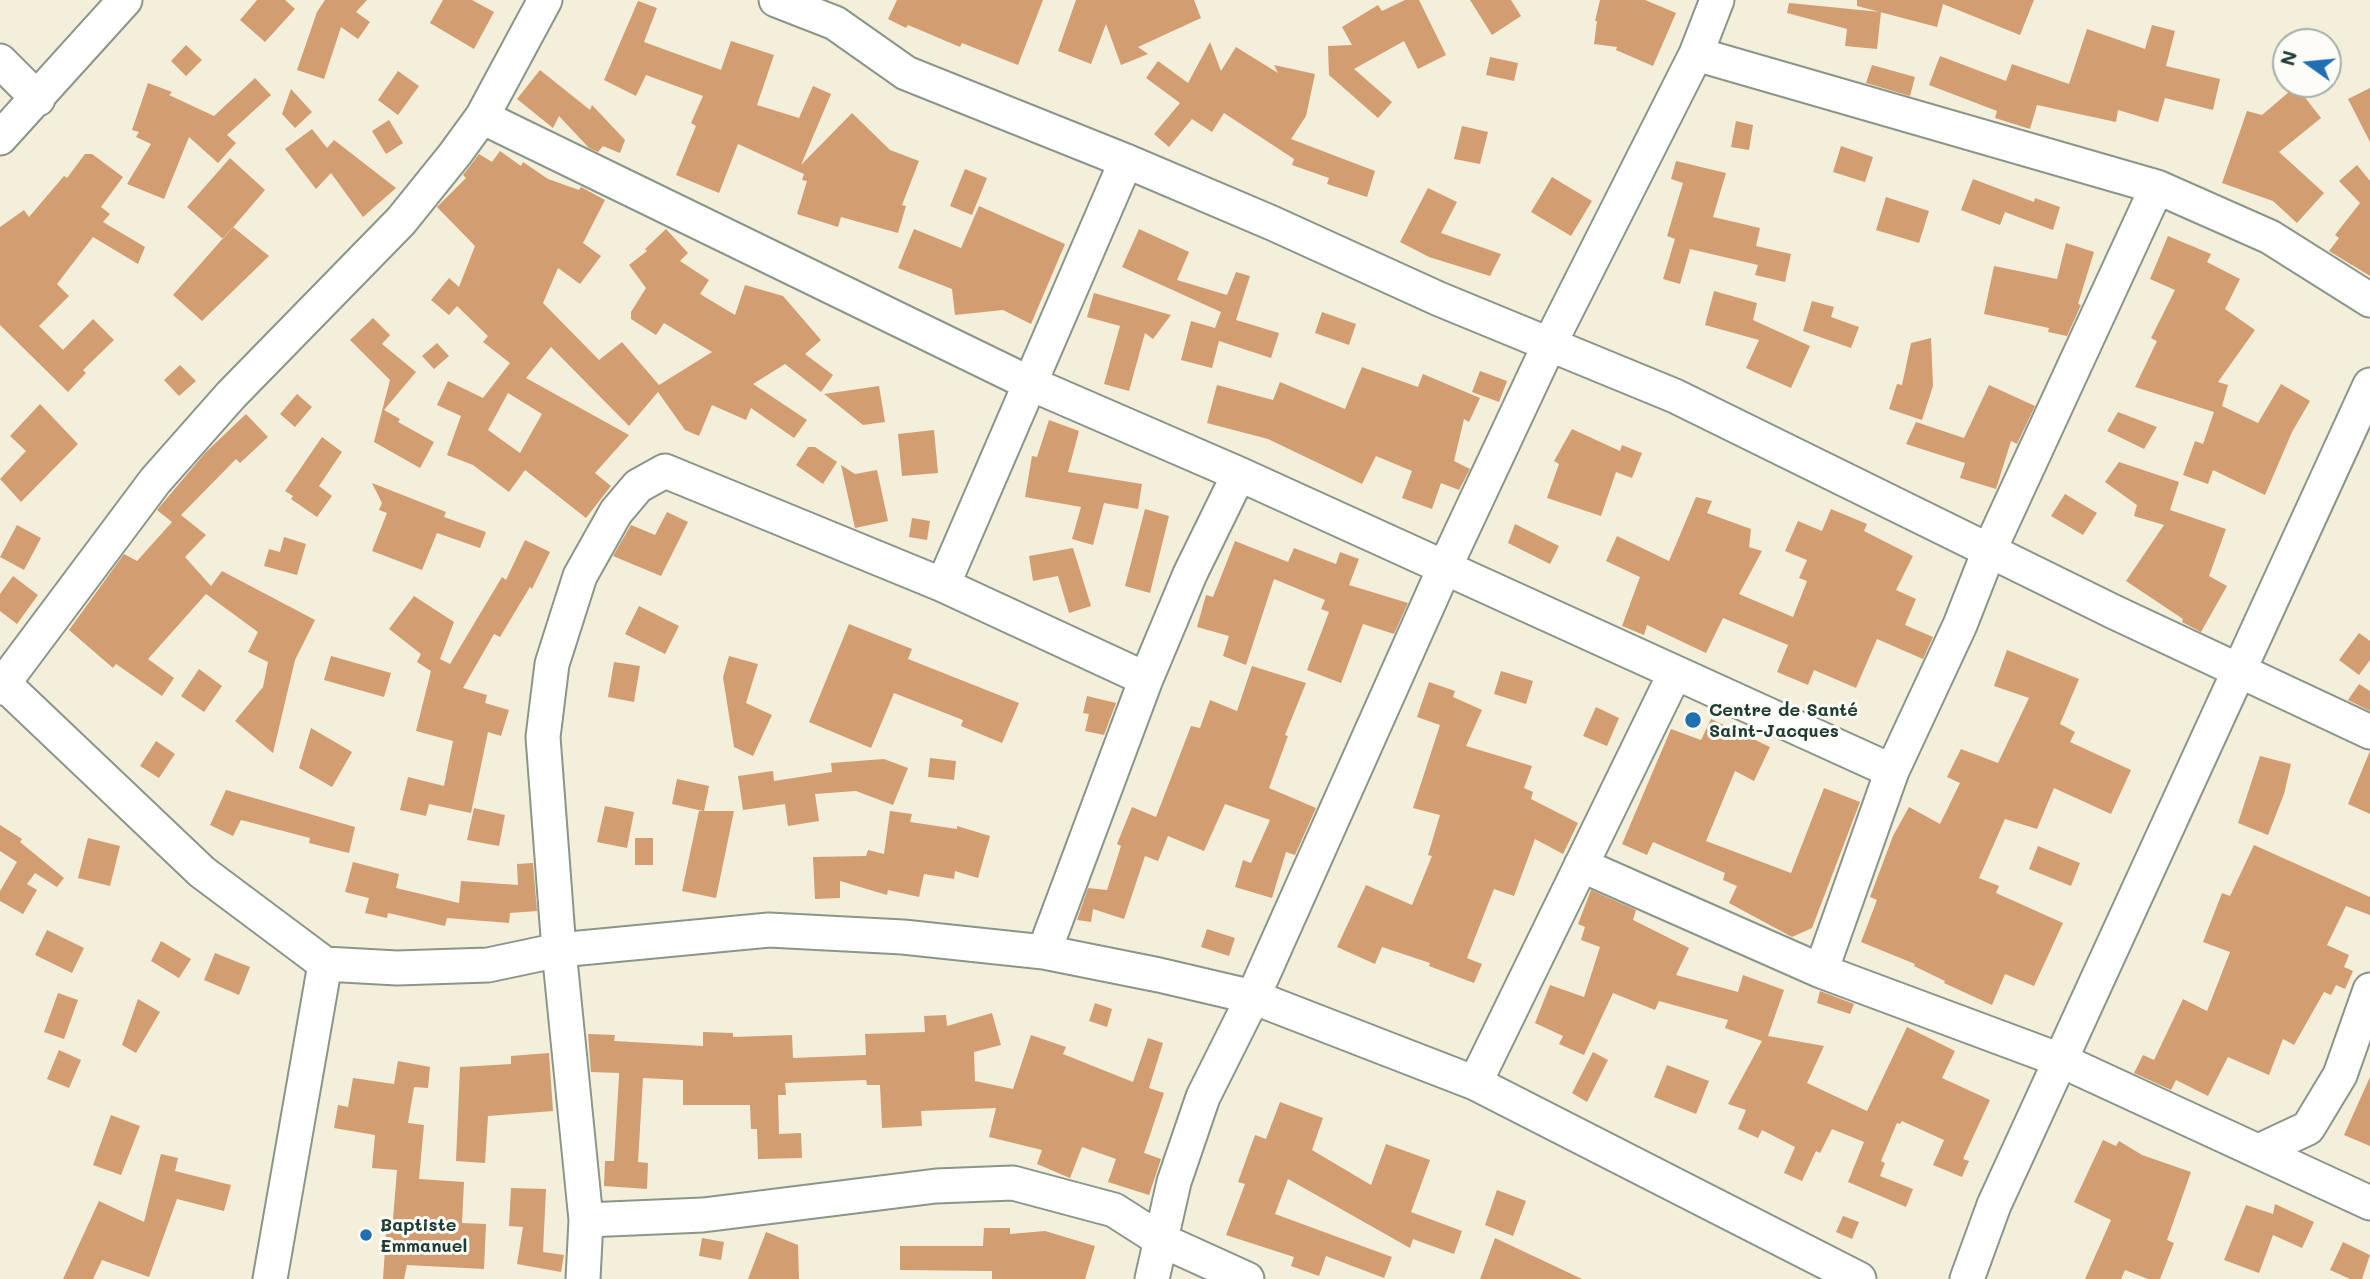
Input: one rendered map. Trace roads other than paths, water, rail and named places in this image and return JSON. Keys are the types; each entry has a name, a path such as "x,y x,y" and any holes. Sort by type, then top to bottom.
{"street":[{"path":"0,138 125,0"},
{"path":"545,0 482,117 401,221 231,395 155,481 1,684 202,872 325,964 397,968 488,964 559,950 769,930 903,937 1044,952 1253,997 1475,1083 1859,1279"},
{"path":"776,0 835,23 906,73 1126,161 1549,345 1675,396 1989,551 2370,732"},
{"path":"1152,1279 1174,1182 1203,1097 1253,997 1444,569 1549,345 1696,54 1717,0"},
{"path":"1696,54 2157,187 2270,237 2370,300"},
{"path":"0,61 38,99"},
{"path":"482,117 1029,383 1239,474 1892,771"},
{"path":"943,585 1126,161"},
{"path":"1821,971 1892,771 1960,625 1989,551 2157,187"},
{"path":"1967,1279 1994,1205 2237,670 2322,494 2370,385"},
{"path":"583,1279 586,1220 559,950 544,737 552,664 580,576 616,512 638,485 665,471 943,585 1146,679"},
{"path":"1044,952 1146,679 1190,574 1239,474"},
{"path":"1475,1083 1675,673"},
{"path":"1581,865 1821,971 2060,1060 2261,1150 2370,1203"},
{"path":"270,1279 325,964"},
{"path":"2261,1150 2308,1128 2340,1075 2370,990"},
{"path":"586,1220 702,1214 936,1186 1013,1183 1114,1210 1161,1240 1247,1279"}],"place":[{"name":"Centre de Santé Saint-Jacques","path":"1693,720"},
{"name":"Baptiste Emmanuel","path":"366,1235"}]}
